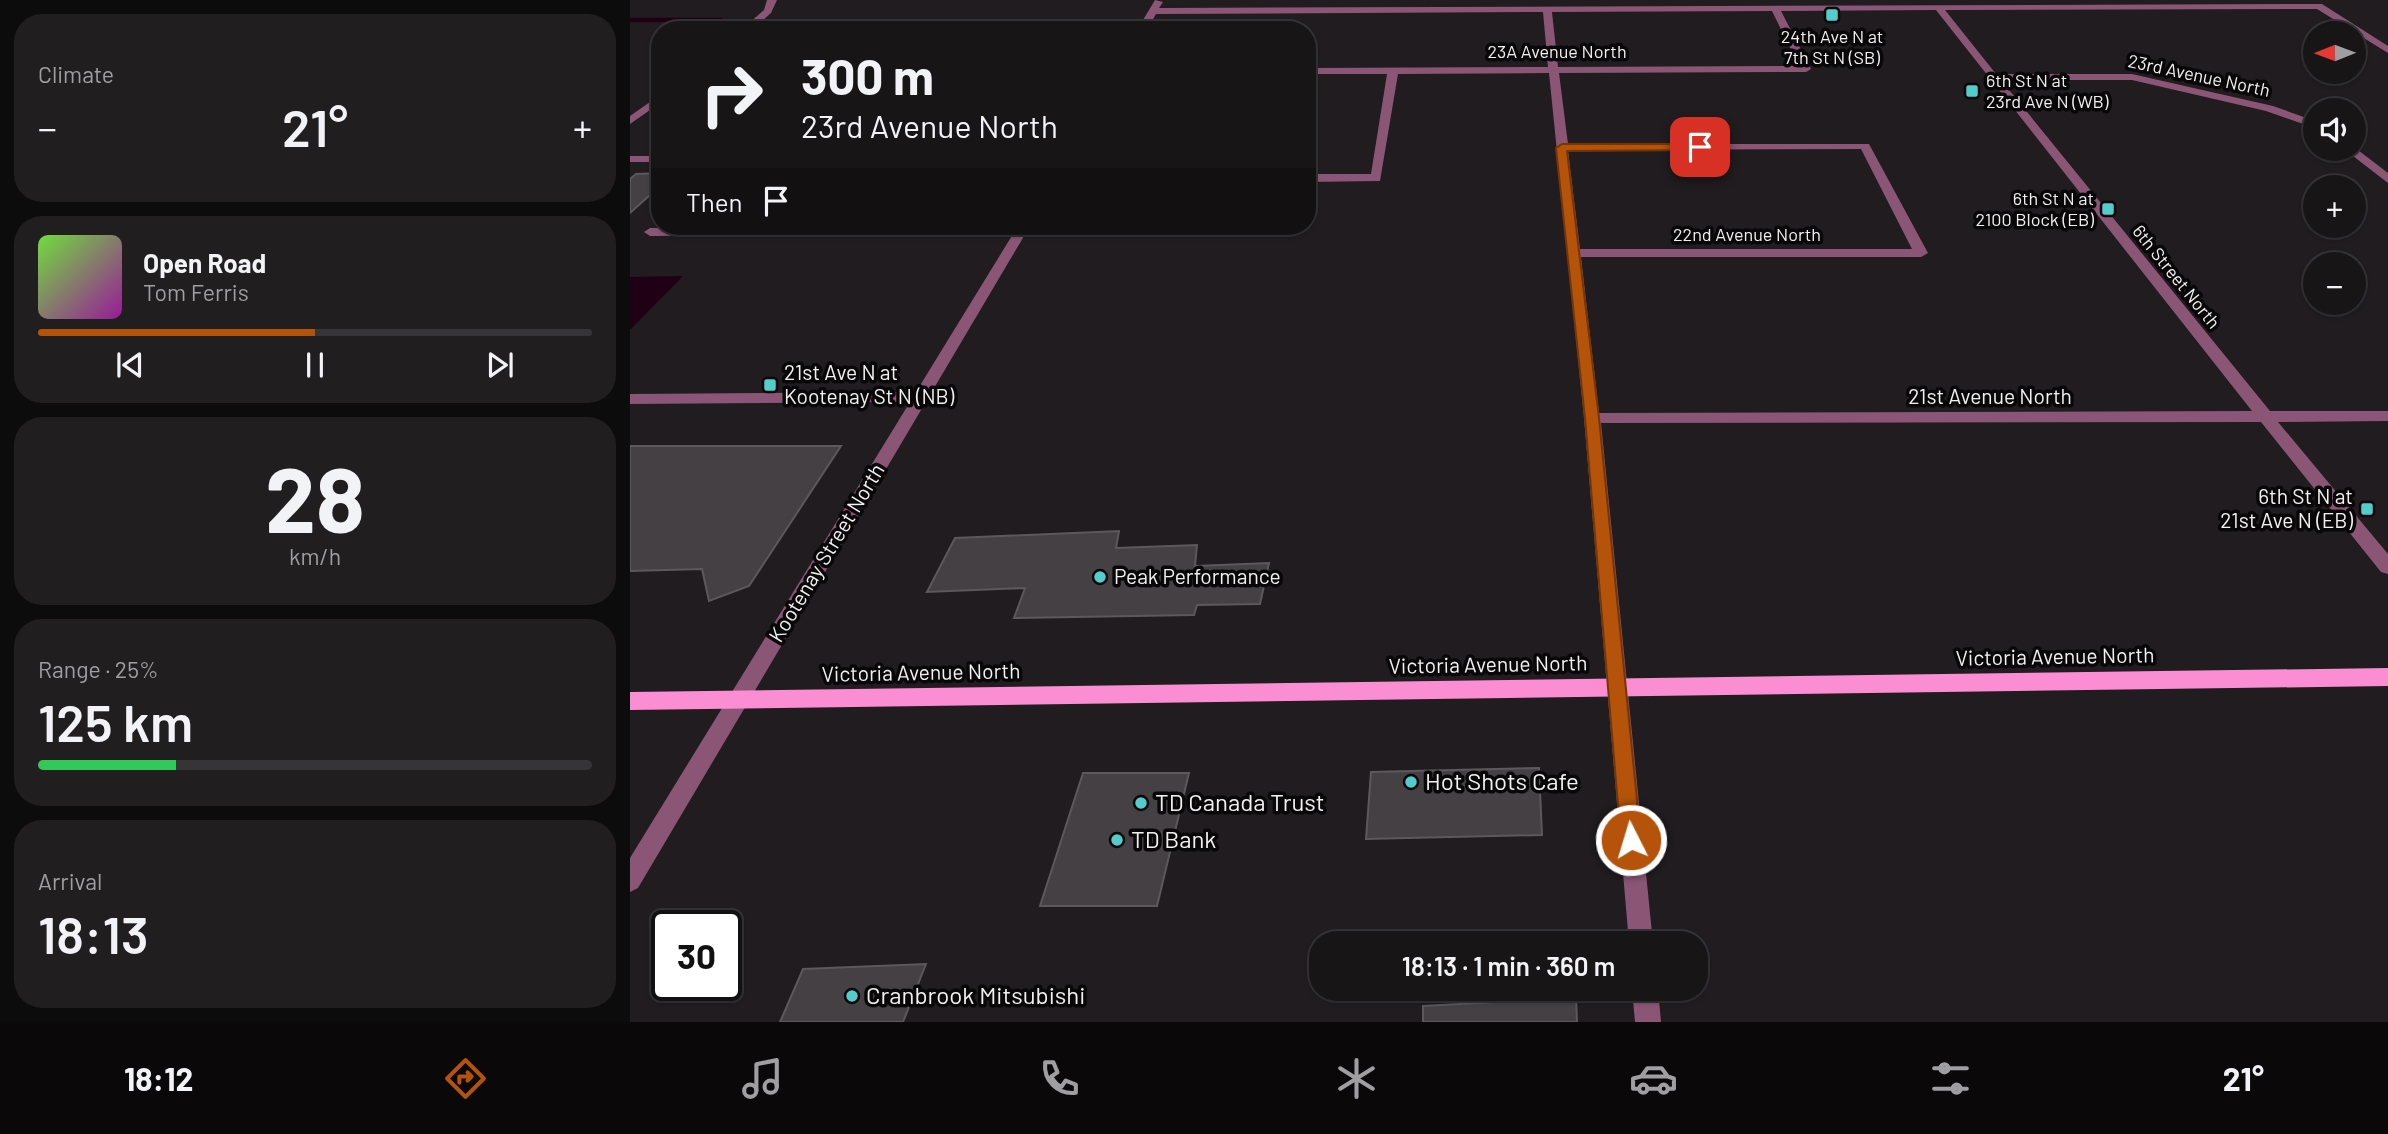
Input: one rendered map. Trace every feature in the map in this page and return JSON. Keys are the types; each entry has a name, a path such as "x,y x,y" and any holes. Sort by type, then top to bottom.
{"main road":[{"name":"Victoria Avenue North","path":"630,701 2388,677"}],"street":[{"path":"756,21 768,11 772,0"},
{"path":"1147,21 1159,0"},
{"path":"1354,10 1359,0"},
{"path":"1153,11 2319,6 2388,50"},
{"name":"6th Street North","path":"1938,7 2265,418 2388,567"},
{"name":"23A Avenue North","path":"1316,71 1806,69 1775,8"},
{"path":"1547,9 1592,418 1640,931"},
{"path":"1316,178 1376,178 1394,70"},
{"name":"23rd Avenue North","path":"1993,77 2132,77 2269,108 2303,120"},
{"path":"630,121 651,105"},
{"name":"22nd Avenue North","path":"1562,148 1866,146 1921,253 1573,253"},
{"path":"630,159 651,159"},
{"path":"2365,161 2388,179"},
{"name":"Kootenay Street North","path":"630,880 1019,235"},
{"path":"630,399 921,397"},
{"name":"21st Avenue North","path":"1592,418 2388,416"},
{"path":"1646,1001 1648,1022"}],"shaded area":[{"path":"683,276 631,329 630,329 630,277"}],"building":[{"path":"651,173 651,194 630,213 630,179 636,174"},
{"path":"630,446 841,446 749,586 709,601 702,569 630,571"},
{"name":"Peak Performance","path":"1119,531 1116,548 1197,545 1195,566 1269,563 1260,604 1197,605 1194,615 1014,618 1025,588 927,592 955,538"},
{"path":"1539,768 1542,835 1366,839 1371,772"},
{"name":"TD Bank","path":"1083,773 1189,773 1157,906 1040,906"},
{"name":"Cranbrook Mitsubishi","path":"926,964 903,1022 780,1022 803,969"},
{"path":"1576,1001 1577,1022 1423,1022 1423,1006"}],"waterway":[{"path":"630,20 722,21"}],"place":[{"name":"24th Ave N at 7th St N (SB)","path":"1832,15"},
{"name":"6th St N at 23rd Ave N (WB)","path":"1972,91"},
{"name":"6th St N at 2100 Block (EB)","path":"2108,209"},
{"name":"21st Ave N at Kootenay St N (NB)","path":"770,385"},
{"name":"6th St N at 21st Ave N (EB)","path":"2367,509"},
{"name":"Peak Performance","path":"1100,577"},
{"name":"Hot Shots Cafe","path":"1411,782"},
{"name":"TD Canada Trust","path":"1141,803"},
{"name":"TD Bank","path":"1117,840"},
{"name":"Cranbrook Mitsubishi","path":"852,996"}],"route":[{"path":"1631,840 1592,418 1562,148 1700,147"}]}
